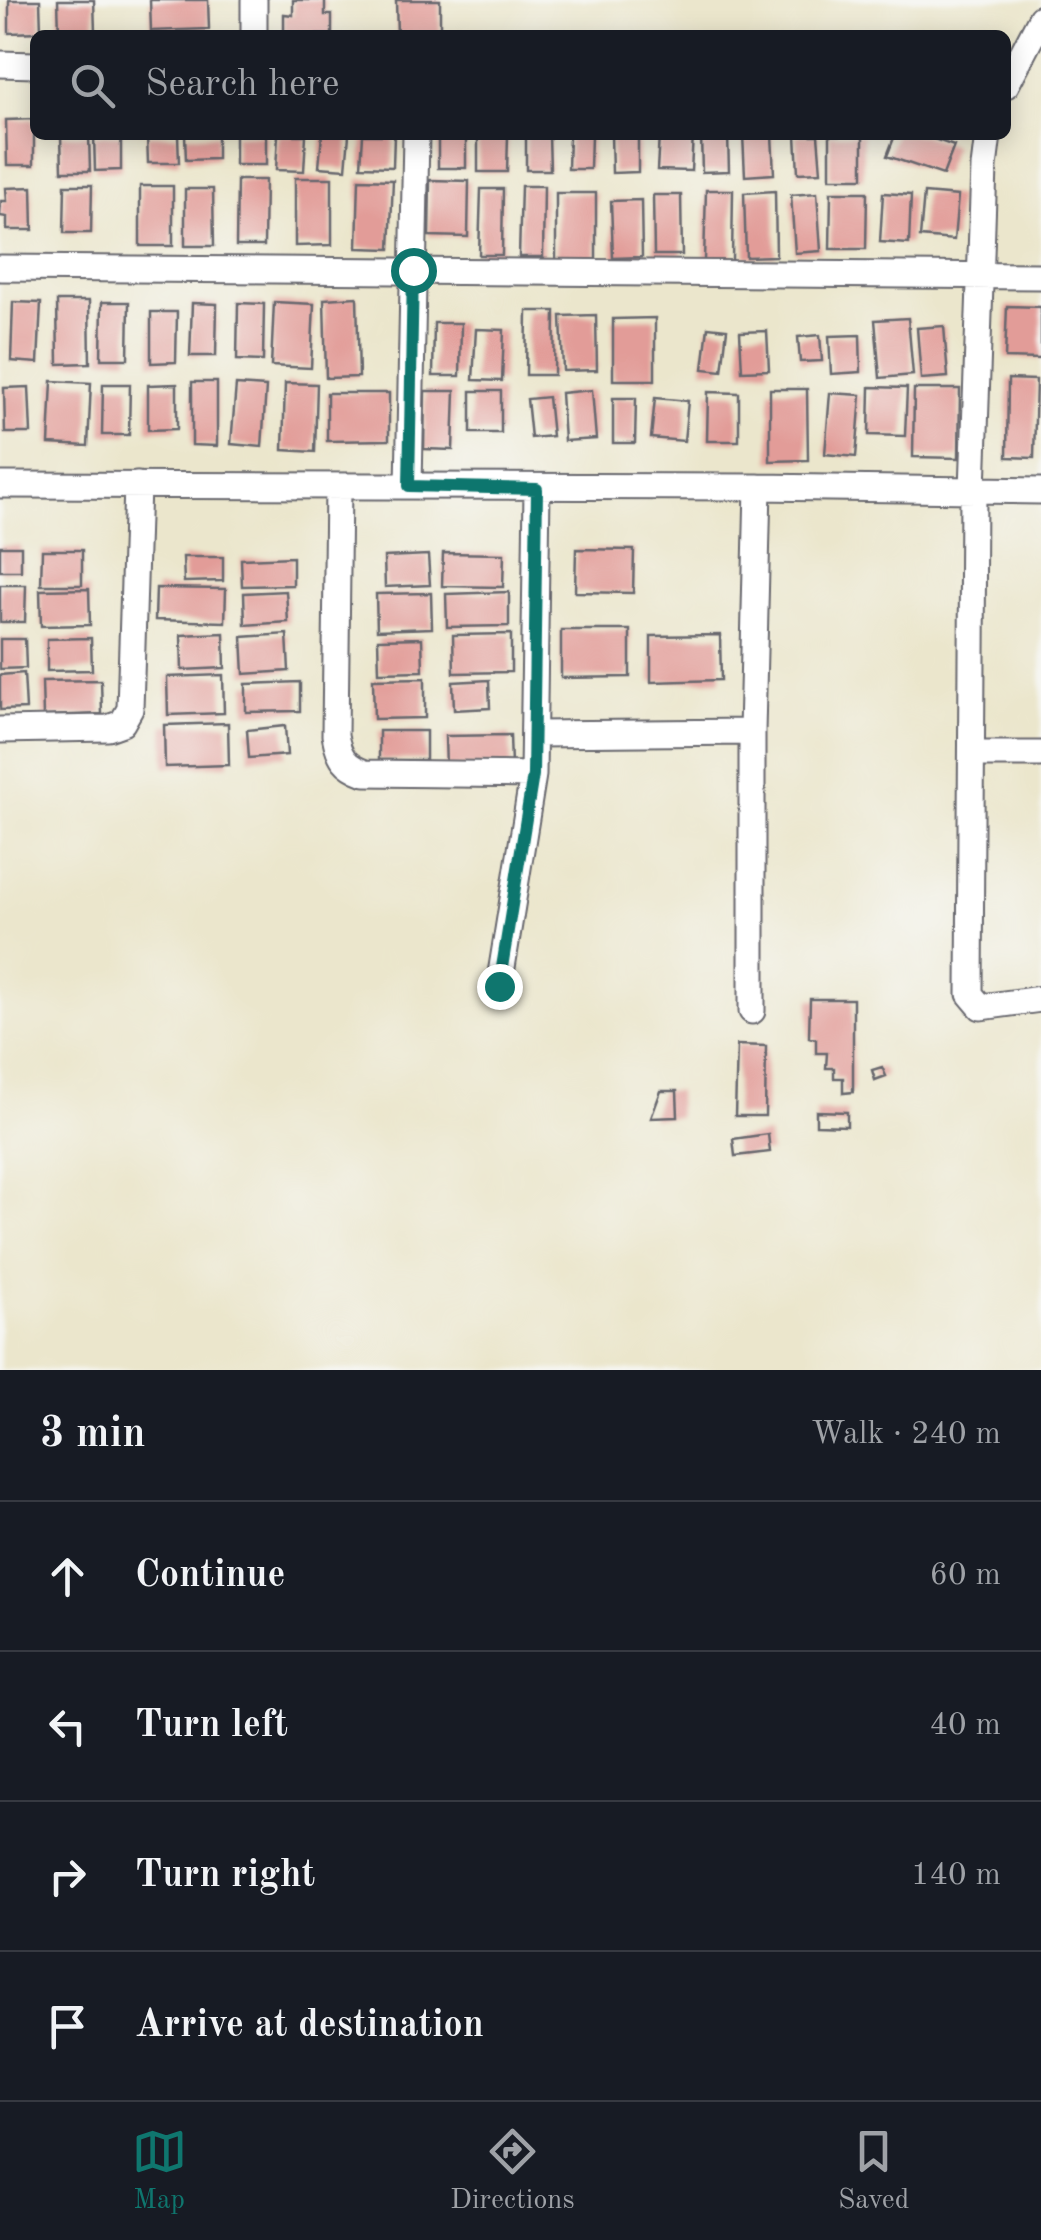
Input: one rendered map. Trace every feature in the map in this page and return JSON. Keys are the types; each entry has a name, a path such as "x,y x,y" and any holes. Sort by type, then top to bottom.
{"street":[{"path":"254,0 254,30"},
{"path":"1011,75 1041,18"},
{"path":"0,64 30,64"},
{"path":"409,486 416,140"},
{"path":"987,140 974,490 970,994 981,1007 1041,999"},
{"path":"0,268 1041,276"},
{"path":"0,485 758,487 1041,492"},
{"path":"0,730 108,728 122,722 130,709 137,485"},
{"path":"338,486 339,754 349,768 365,773 533,775"},
{"path":"752,1010 752,732 758,487"},
{"path":"499,986 533,775 537,489"},
{"path":"536,734 752,732"},
{"path":"972,754 1041,754"}],"building":[{"path":"9,0 40,0 41,30 9,33"},
{"path":"58,0 94,0 95,30 59,30"},
{"path":"150,0 208,0 209,29 151,30"},
{"path":"293,0 325,0 325,15 332,15 332,30 284,30 284,14 293,15"},
{"path":"396,0 440,0 440,30 397,30"},
{"path":"30,119 34,165 7,165 6,120"},
{"path":"61,140 89,140 90,171 62,171"},
{"path":"94,140 121,140 121,170 95,171"},
{"path":"147,140 178,140 179,163 148,163"},
{"path":"185,140 217,140 217,159 186,160"},
{"path":"235,140 266,140 266,165 235,165"},
{"path":"278,140 306,140 304,171 276,170"},
{"path":"322,140 349,140 346,169 319,167"},
{"path":"363,140 394,140 393,167 361,166"},
{"path":"438,140 466,140 466,168 438,168"},
{"path":"478,140 508,140 507,172 478,172"},
{"path":"526,140 549,140 550,170 526,170"},
{"path":"569,140 591,140 590,169 568,169"},
{"path":"611,140 638,140 638,172 612,173"},
{"path":"659,140 693,140 691,171 657,170"},
{"path":"701,140 728,140 729,171 702,172"},
{"path":"743,140 772,140 774,174 745,176"},
{"path":"796,140 818,140 821,172 798,173"},
{"path":"830,140 863,140 863,178 830,178"},
{"path":"893,140 937,140 954,146 943,175 887,156"},
{"path":"295,178 332,178 332,245 295,246"},
{"path":"359,179 393,180 390,249 357,248"},
{"path":"237,180 265,180 264,246 236,246"},
{"path":"430,180 469,181 468,237 429,236"},
{"path":"65,185 92,185 91,233 64,233"},
{"path":"140,186 173,186 173,246 140,246"},
{"path":"521,186 544,186 543,257 519,257"},
{"path":"32,187 33,230 7,230 7,217 0,216 1,201 7,201 6,188"},
{"path":"185,189 213,189 214,246 185,246"},
{"path":"481,189 503,189 502,255 479,255"},
{"path":"706,190 733,190 732,261 704,261"},
{"path":"775,191 776,256 746,257 744,193"},
{"path":"831,192 867,192 866,249 830,249"},
{"path":"556,193 596,193 596,262 556,262"},
{"path":"817,193 821,251 795,253 791,195"},
{"path":"883,193 911,195 909,244 880,242"},
{"path":"924,193 958,196 954,240 920,237"},
{"path":"653,195 681,195 682,255 654,255"},
{"path":"641,200 642,257 613,258 611,201"},
{"path":"357,297 359,377 326,378 324,299"},
{"path":"57,301 89,301 90,363 58,364"},
{"path":"13,302 41,303 38,363 11,361"},
{"path":"102,302 129,302 128,359 101,359"},
{"path":"274,302 314,304 311,368 271,366"},
{"path":"192,303 217,304 216,356 190,356"},
{"path":"238,303 264,304 263,361 237,360"},
{"path":"1007,306 1041,307 1041,359 1005,358"},
{"path":"527,311 555,311 554,375 526,375"},
{"path":"151,312 177,312 176,362 151,363"},
{"path":"596,315 597,370 563,371 561,316"},
{"path":"655,318 655,380 613,380 613,319"},
{"path":"908,318 913,375 880,378 875,320"},
{"path":"434,323 461,323 460,376 433,376"},
{"path":"944,326 948,377 921,379 917,328"},
{"path":"708,327 727,329 722,371 703,369"},
{"path":"476,329 504,330 502,381 473,380"},
{"path":"767,331 769,370 742,371 740,332"},
{"path":"820,335 822,361 800,362 798,337"},
{"path":"860,335 861,372 831,374 829,336"},
{"path":"1008,379 1036,380 1034,458 1007,457"},
{"path":"52,381 91,383 88,446 49,444"},
{"path":"192,382 217,382 217,446 192,445"},
{"path":"285,383 317,384 315,452 283,450"},
{"path":"103,384 130,384 129,435 102,435"},
{"path":"177,384 177,429 148,430 148,385"},
{"path":"236,385 266,387 262,447 231,444"},
{"path":"29,387 31,433 5,433 4,388"},
{"path":"870,387 907,388 905,436 869,435"},
{"path":"770,389 807,389 808,460 770,461"},
{"path":"914,389 960,389 959,458 913,457"},
{"path":"592,390 596,439 564,441 561,393"},
{"path":"425,391 455,391 453,450 424,449"},
{"path":"471,391 501,391 501,433 471,433"},
{"path":"708,392 739,393 739,441 707,441"},
{"path":"327,393 389,393 389,440 327,441"},
{"path":"830,393 861,395 856,457 825,454"},
{"path":"548,397 552,436 531,438 527,399"},
{"path":"613,398 636,398 635,443 613,443"},
{"path":"655,398 688,401 684,441 651,438"},
{"path":"0,546 21,546 21,571 0,571"},
{"path":"576,549 634,550 633,593 575,592"},
{"path":"42,550 82,550 82,585 41,585"},
{"path":"443,553 504,554 503,587 442,586"},
{"path":"428,555 430,585 385,587 384,557"},
{"path":"183,557 223,557 223,581 184,582"},
{"path":"293,557 293,585 242,586 241,559"},
{"path":"0,585 26,585 25,622 0,622"},
{"path":"156,588 226,589 225,622 155,620"},
{"path":"89,589 90,625 41,626 40,590"},
{"path":"286,591 288,622 245,625 244,593"},
{"path":"509,592 509,626 447,627 446,594"},
{"path":"431,593 432,628 377,630 376,594"},
{"path":"561,630 630,630 630,677 561,678"},
{"path":"224,633 225,668 182,670 181,635"},
{"path":"287,634 289,671 244,674 242,637"},
{"path":"511,634 511,672 454,673 453,635"},
{"path":"720,635 721,680 651,682 651,636"},
{"path":"91,638 92,670 47,671 47,639"},
{"path":"422,638 423,671 379,672 378,639"},
{"path":"0,639 25,639 26,668 0,669"},
{"path":"24,673 26,709 0,710 0,675"},
{"path":"223,675 224,713 168,715 167,677"},
{"path":"425,678 425,718 374,719 373,679"},
{"path":"101,680 102,714 43,716 42,681"},
{"path":"489,680 490,708 454,710 453,682"},
{"path":"300,682 300,711 246,712 246,684"},
{"path":"228,723 229,765 165,767 164,725"},
{"path":"285,726 287,755 249,758 247,730"},
{"path":"379,731 426,731 426,760 379,760"},
{"path":"510,735 511,766 446,768 445,736"},
{"path":"810,999 853,999 853,1092 843,1093 843,1078 834,1078 834,1068 826,1068 827,1053 816,1053 816,1039 809,1037"},
{"path":"737,1045 766,1046 765,1116 735,1116"},
{"path":"882,1067 886,1076 875,1080 872,1070"},
{"path":"661,1091 677,1091 678,1117 651,1118"},
{"path":"816,1111 847,1112 847,1126 816,1125"},
{"path":"768,1134 770,1152 735,1156 733,1139"}],"route":[{"path":"413,270 409,486 537,489 533,775 499,986"}]}
